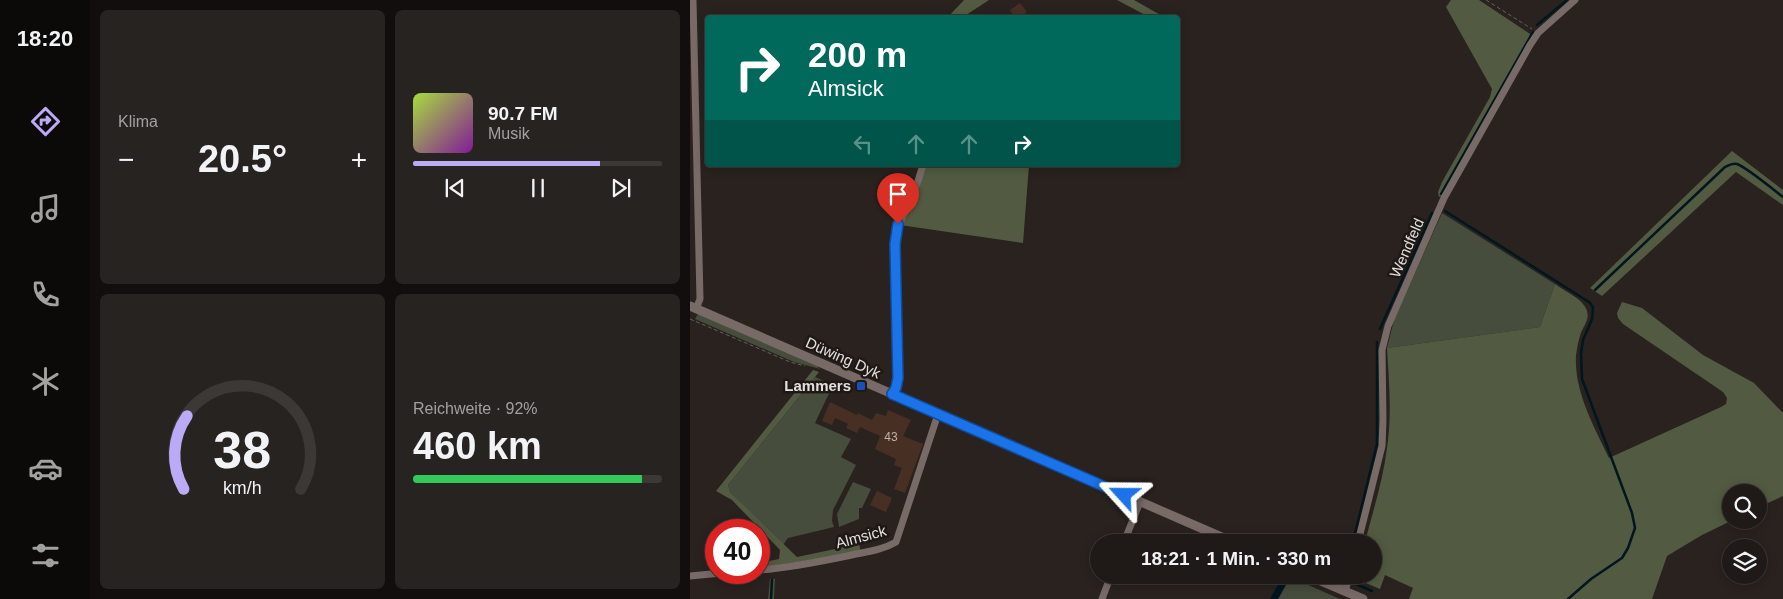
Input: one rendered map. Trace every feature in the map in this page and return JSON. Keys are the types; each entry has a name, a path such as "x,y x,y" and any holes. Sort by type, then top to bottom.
{"street":[{"path":"693,0 700,299 693,307"},
{"name":"Wendfeld","path":"1360,534 1382,446 1382,350 1388,326 1444,198 1538,33 1575,0"},
{"path":"892,394 896,388 898,378 895,269 896,232 922,167"},
{"name":"Düwing Dyk","path":"693,307 1214,534"},
{"name":"Almsick","path":"770,568 822,561 871,551 896,542 938,414"},
{"path":"1127,534 1140,502"},
{"path":"690,576 705,575"},
{"path":"1102,599 1108,584"},
{"path":"1328,584 1363,599"},
{"path":"1345,591 1347,584"}],"path":[{"path":"1486,0 1538,33"}],"green space":[{"path":"964,0 989,0 966,15 950,15"},
{"path":"1117,0 1134,0 1160,15 1145,15"},
{"path":"1451,0 1479,0 1530,34 1528,41 1444,195 1439,197 1438,192 1442,182 1490,97 1492,89 1446,7"},
{"path":"1732,151 1783,190 1783,205 1736,172 1602,296 1590,288"},
{"path":"925,167 1029,167 1023,243 900,225"},
{"path":"1442,213 1555,284 1540,327 1387,348 1394,320"},
{"path":"1555,284 1578,299 1585,307 1588,315 1578,343 1576,355 1578,382 1591,421 1609,458 1721,407 1726,404 1727,398 1723,392 1623,324 1618,318 1617,313 1622,302 1642,308 1703,355 1754,383 1783,413 1783,496 1767,503 1767,484 1722,484 1722,525 1667,556 1652,599 1409,599 1413,588 1385,575 1382,583 1382,534 1367,534 1378,495 1389,436 1390,398 1387,348 1540,327"},
{"path":"698,314 816,365 820,369 794,362 695,319"},
{"path":"813,370 819,372 728,485 730,492 758,519 750,519 732,500 716,491"},
{"path":"815,377 833,385 815,423 851,439 841,457 856,465 833,510 832,521 834,527 788,538 783,545 770,532 770,519 757,519 730,492 728,485"},
{"path":"853,482 871,489 862,508 859,508 859,519 839,527 837,514"},
{"path":"770,531 797,557 859,544 861,552 770,566 770,561 779,559 780,550 770,540"},
{"path":"770,579 775,579 774,599 768,599"},
{"path":"1286,584 1306,584 1340,599 1278,599"},
{"path":"1368,584 1382,584 1380,589"}],"water":[{"path":"1278,584 1286,584 1278,599 1270,599"}],"building":[{"path":"1020,3 1027,12 1023,15 1013,15 1010,10"},
{"path":"830,402 872,420 876,413 886,416 888,410 911,420 903,436 923,444 905,493 894,489 902,468 894,465 896,459 875,449 880,436 860,427 857,433 846,428 848,424 835,418 832,425 822,421"},
{"path":"877,491 892,498 886,512 870,505"}],"waterway":[{"path":"1537,25 1567,0"},
{"path":"1441,194 1533,32"},
{"path":"1595,290 1725,167 1732,164 1741,166 1783,197"},
{"path":"1445,211 1589,302 1593,307 1592,319 1583,340 1581,353 1582,379 1632,513 1635,528 1628,548 1622,558 1591,579 1568,599"},
{"path":"1380,329 1432,213"},
{"path":"1355,534 1377,444 1377,342"},
{"path":"771,599 772,580"},
{"path":"1356,584 1372,591"}],"place":[{"name":"Lammers","path":"861,386"}],"route":[{"path":"898,224 895,244 895,269 898,378 896,388 892,394 1124,495"}]}
